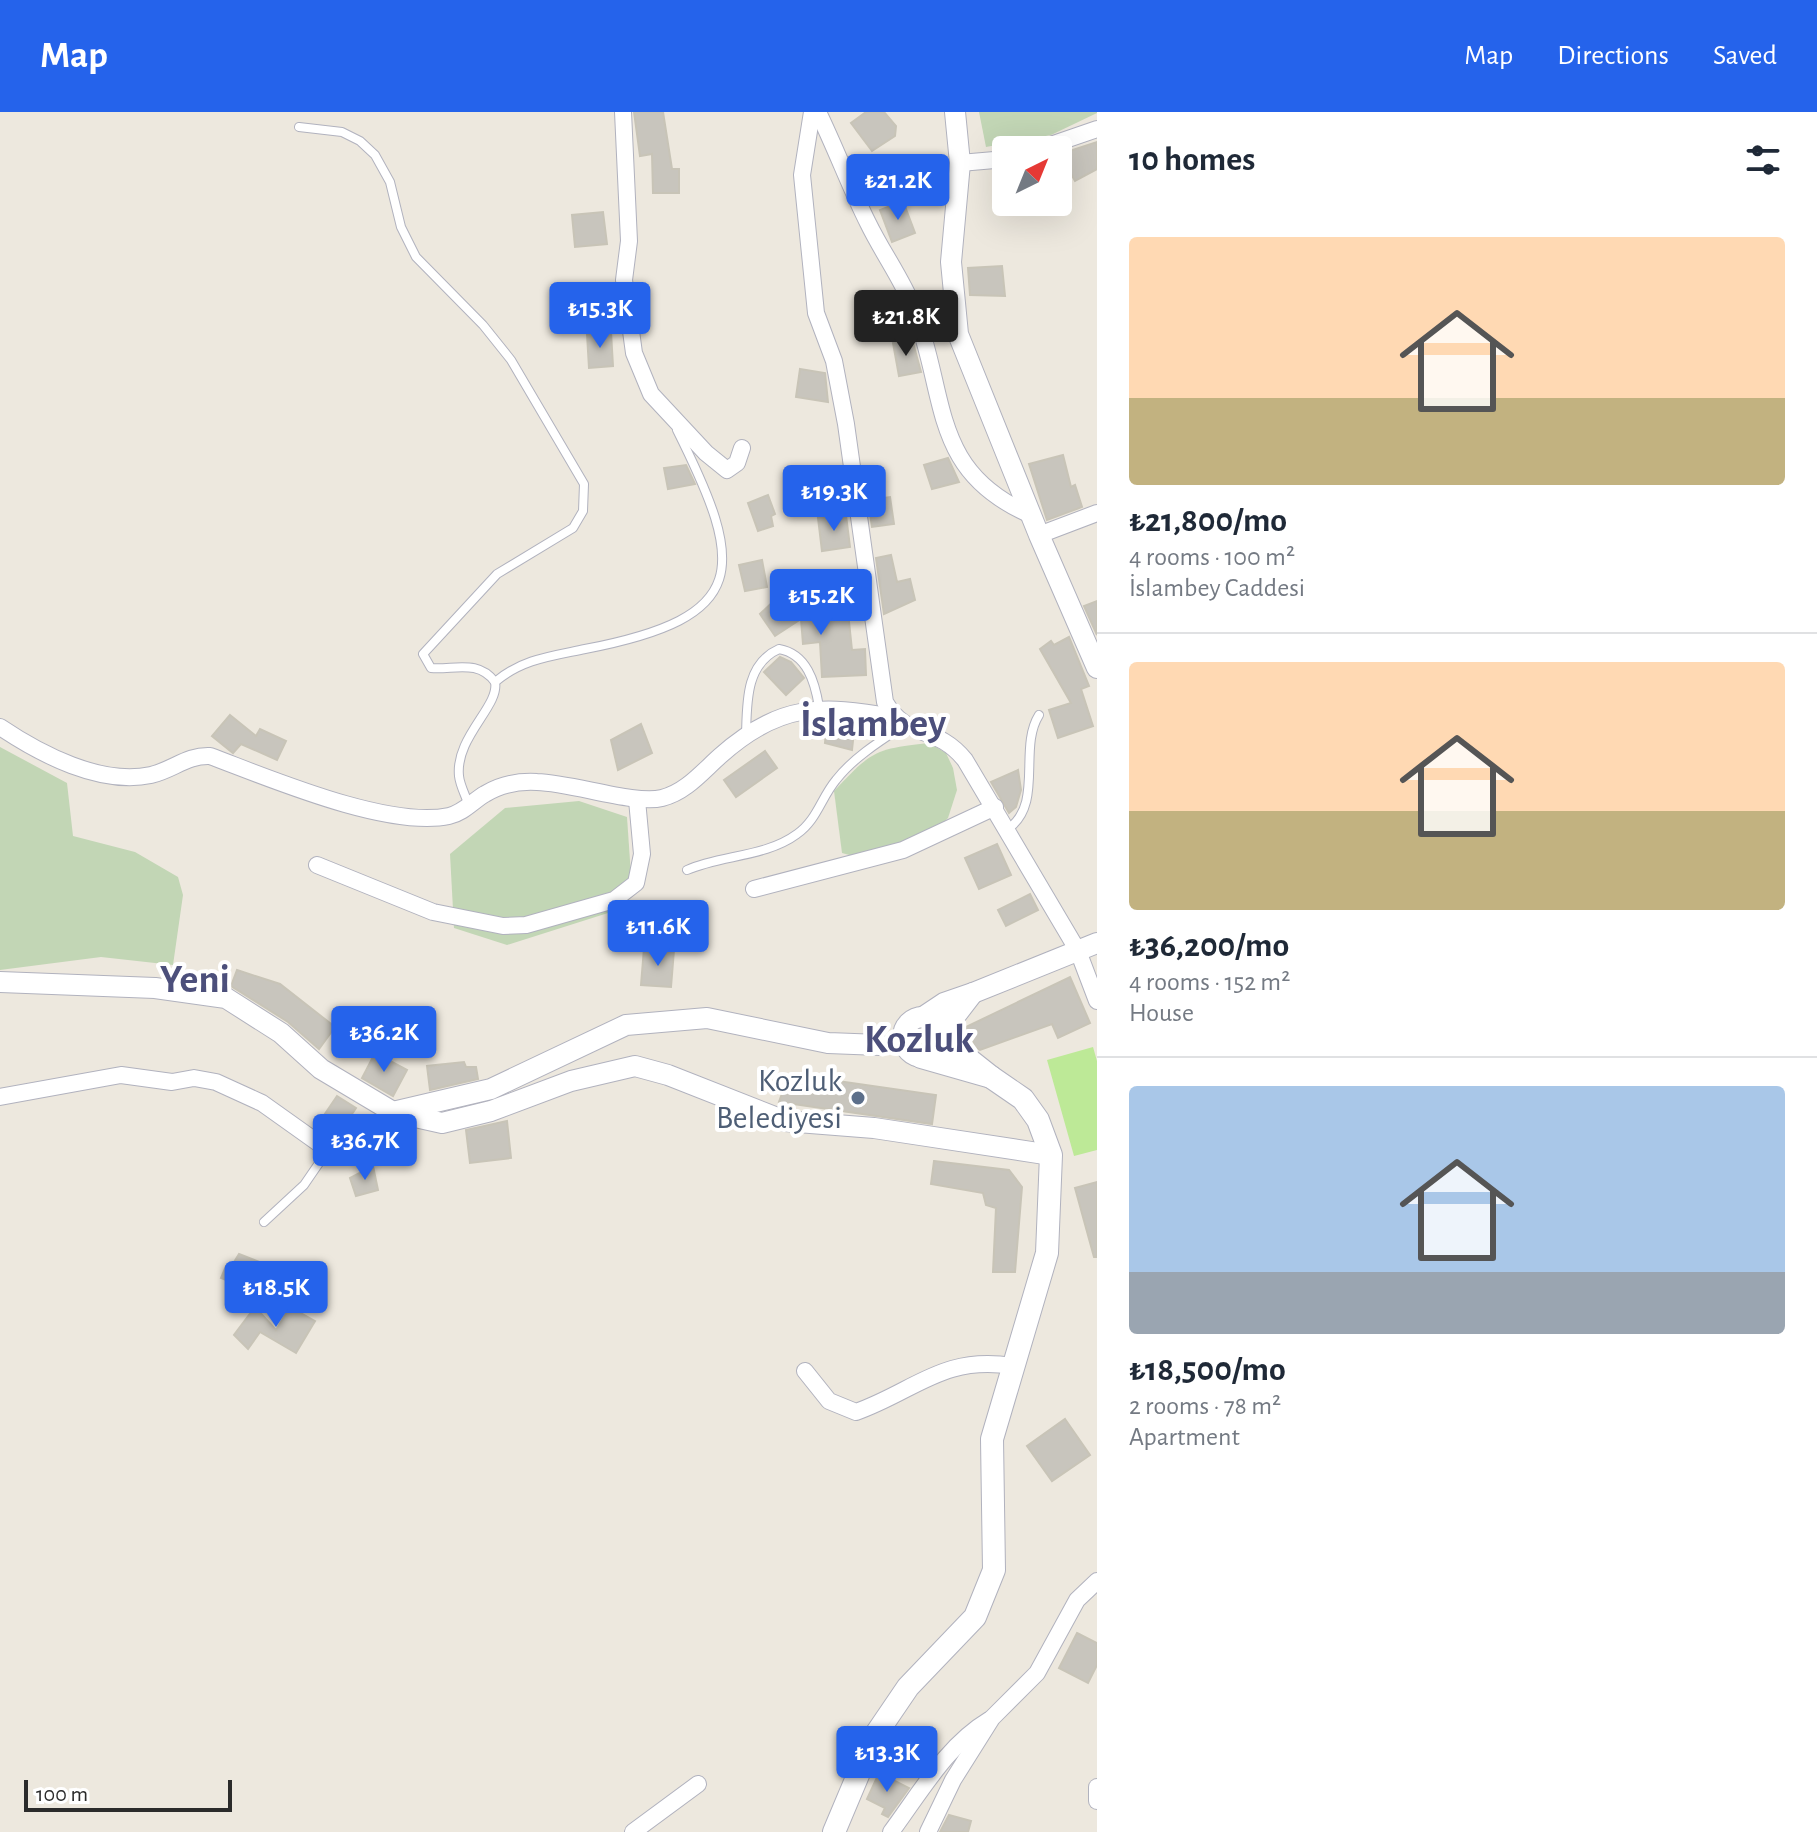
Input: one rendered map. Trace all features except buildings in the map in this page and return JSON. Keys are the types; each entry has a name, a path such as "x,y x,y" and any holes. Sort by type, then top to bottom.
{"main road":[{"path":"834,1832 874,1737 908,1687 975,1617 994,1570 992,1439 1047,1253 1051,1155 1038,1120 1023,1099 991,1077 943,1036"},
{"path":"918,1056 991,1077"}],"street":[{"path":"623,112 629,241 624,280 634,353 651,394 727,470 737,463 742,448"},
{"path":"812,112 802,175 816,313 834,361 843,408 885,702 898,722"},
{"path":"818,112 868,224 914,308 948,437 969,472 1002,503 1031,515"},
{"path":"955,112 960,163 951,262 958,334 1039,535 1097,668"},
{"path":"1072,138 1097,129"},
{"path":"960,163 992,160"},
{"path":"1039,535 1097,513"},
{"path":"0,727 63,761 114,776 147,776 194,757 210,756 340,802 415,816 450,816 486,793 514,782 569,784 637,800 665,797 686,788 734,743 791,713 819,707 898,722 934,733 952,744 1087,947 1097,1001"},
{"path":"317,865 433,912 503,926 526,925 614,900 636,883 642,854 637,800"},
{"path":"754,889 903,850 995,807"},
{"path":"880,1045 944,1003 1087,947"},
{"path":"0,982 155,988 226,998 281,1033 321,1069 393,1112 442,1123 491,1111 571,1081 635,1066 668,1075 785,1121 874,1128 1051,1155"},
{"path":"0,1097 121,1075 172,1082 205,1080 262,1103 328,1150 356,1141 393,1112 491,1089 626,1025 707,1018 828,1043 880,1045 918,1056 933,1054 973,993"},
{"path":"915,1022 936,1021 943,1036"},
{"path":"915,1022 904,1040 918,1056"},
{"path":"805,1371 829,1401 856,1412 945,1369 984,1362 1012,1366"},
{"path":"891,1832 970,1732 992,1718 1037,1673 1077,1600 1097,1581"},
{"path":"928,1832 953,1780 992,1718"},
{"path":"633,1832 698,1784"},
{"path":"1097,1787 1097,1801"}],"lane":[{"path":"299,127 342,132 360,141 375,155 390,182 401,227 416,257 497,342 581,475 585,502 573,528 505,567 452,626 425,650 423,659 431,668 465,666 487,674 495,682 495,698 468,735 459,766 460,783 469,806"},
{"path":"495,682 516,667 539,658 660,632 691,614 712,595 723,569 723,549 704,483 676,429 678,423"},
{"path":"746,737 748,697 755,672 767,656 779,649 793,653 809,671 819,707"},
{"path":"1008,829 1023,813 1031,733 1039,715"},
{"path":"687,870 713,859 754,851 798,834 818,812 838,777 898,722"},
{"path":"264,1222 304,1185 328,1150"}],"green space":[{"path":"979,112 1097,112 1051,135 992,136 992,146 986,147"},
{"path":"929,743 946,753 953,768 957,790 948,818 935,831 857,857 842,853 834,791 857,767 875,754 896,747"},
{"path":"0,747 67,783 73,836 135,852 178,877 183,895 173,965 101,957 0,970"},
{"path":"579,801 627,817 632,890 622,903 608,913 507,945 454,928 450,854 505,808"},
{"path":"1093,1047 1097,1061 1097,1150 1074,1156 1047,1060"}],"place":[{"name":"Kozluk Belediyesi","path":"858,1098"}],"district":[{"name":"İslambey","path":"873,722"},
{"name":"Yeni","path":"195,978"},
{"name":"Kozluk","path":"919,1038"}]}
